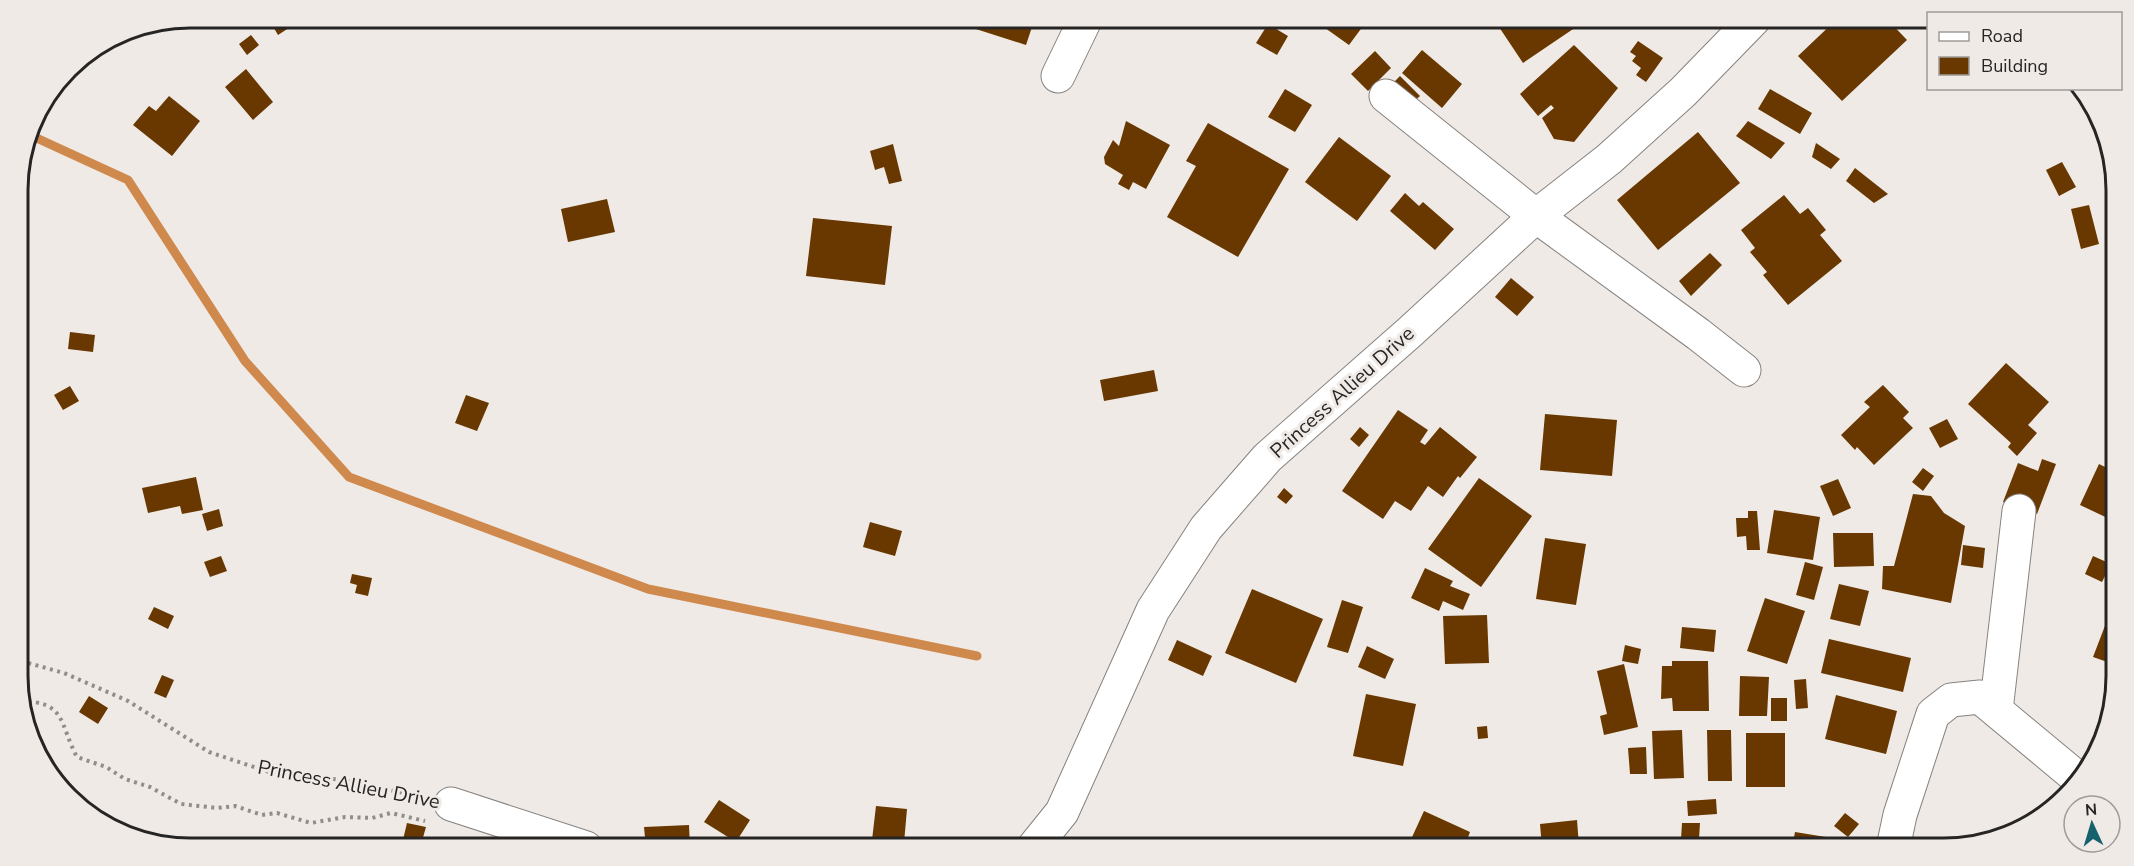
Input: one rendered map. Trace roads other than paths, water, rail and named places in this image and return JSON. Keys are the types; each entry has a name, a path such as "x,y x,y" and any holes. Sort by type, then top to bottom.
{"street":[{"path":"1058,75 1081,28"},
{"name":"Princess Allieu Drive","path":"1041,838 1062,812 1153,610 1206,528 1267,458 1411,331 1536,216 1609,159 1683,92 1745,28"},
{"path":"1386,96 1536,216 1698,333 1744,370"},
{"path":"1988,704 2019,511"},
{"path":"1895,837 1900,815 1933,714 1951,700 1988,704 2072,774"},
{"name":"Princess Allieu Drive","path":"451,804 555,838"}],"waterway":[{"path":"37,138 128,180 245,361 349,477 648,589 977,656"}]}
